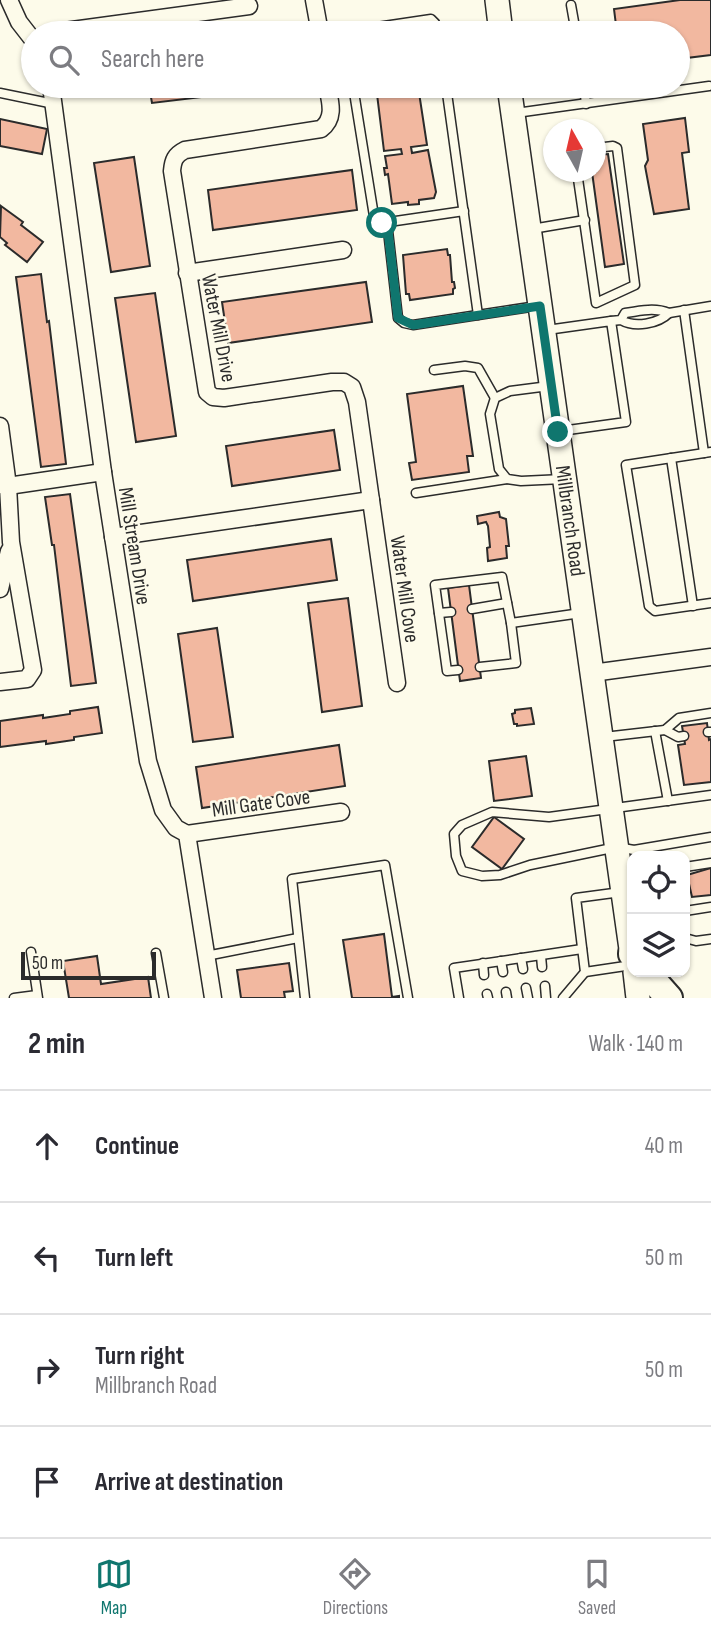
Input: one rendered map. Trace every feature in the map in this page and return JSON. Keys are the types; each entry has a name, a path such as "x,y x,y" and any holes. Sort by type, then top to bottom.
{"main road":[{"path":"497,0 500,21"},
{"name":"Millbranch Road","path":"511,98 627,916"},
{"path":"636,977 638,998"},
{"path":"650,977 669,998"}],"street":[{"path":"9,0 21,24"},
{"path":"314,0 318,21"},
{"path":"138,21 249,6"},
{"name":"Mill Stream Drive","path":"53,98 103,472 152,781 168,820 187,835"},
{"name":"Water Mill Drive","path":"329,98 330,120 321,128 196,147 177,154 172,172 207,392 213,397 224,398 332,382 348,384 352,387 357,402 371,500"},
{"path":"187,273 343,250"},
{"path":"0,426 11,542 33,670 27,679 0,682"},
{"path":"4,486 103,472"},
{"path":"113,537 371,500"},
{"name":"Water Mill Cove","path":"371,500 397,683"},
{"path":"0,589 11,542"},
{"path":"593,673 711,657"},
{"name":"Mill Gate Cove","path":"187,835 341,812"},
{"path":"187,835 213,998"}],"lane":[{"path":"571,5 574,21"},
{"path":"690,89 709,86"},
{"path":"0,93 21,97"},
{"path":"25,98 54,104"},
{"path":"355,98 374,216 382,223 464,211"},
{"path":"448,98 478,315"},
{"path":"585,98 586,104"},
{"path":"513,114 627,98"},
{"path":"579,182 596,303 635,285 617,148 606,147"},
{"path":"529,229 585,220"},
{"path":"387,222 398,318 413,325 540,306"},
{"path":"544,331 621,320 629,325 661,321 669,313 711,306"},
{"path":"684,310 707,453 626,465 649,606 655,611 711,603"},
{"path":"558,432 626,422 611,321"},
{"path":"435,370 466,366 478,368 495,398 490,414 499,469 507,479"},
{"path":"495,398 510,391 552,385"},
{"path":"671,458 693,606"},
{"path":"416,493 507,479 521,481 565,478"},
{"path":"458,670 447,671 435,584 502,578 516,663 480,667"},
{"path":"472,609 507,603"},
{"path":"439,613 451,612"},
{"path":"510,624 584,613"},
{"path":"665,730 679,718 711,713"},
{"path":"601,737 665,730 678,737 684,736"},
{"path":"655,731 667,801"},
{"path":"711,794 549,817 492,812 462,825 453,834 456,856 462,871 482,876 617,847 634,850 711,837"},
{"path":"659,845 660,851"},
{"path":"690,866 711,863"},
{"path":"305,998 292,879 385,864 408,998"},
{"path":"585,972 576,898 623,892"},
{"path":"690,910 711,907"},
{"path":"206,956 298,938"},
{"path":"690,939 711,939"},
{"path":"459,998 454,968 582,949"},
{"path":"14,998 38,996 31,952"},
{"path":"156,953 164,998"},
{"path":"541,956 542,967"},
{"path":"522,958 523,970"},
{"path":"501,961 503,972"},
{"path":"482,963 484,975"},
{"path":"563,998 585,972 627,966"},
{"path":"545,986 546,998"},
{"path":"526,988 528,998"}],"building":[{"path":"680,0 711,0 711,55 690,58 690,21 616,21 614,9"},
{"path":"151,98 194,98 152,103"},
{"path":"377,98 420,98 427,145 411,147 412,153 428,150 436,192 434,198 419,200 419,204 392,204 388,174 385,175 385,156 402,154 401,149 384,151"},
{"path":"685,118 689,152 682,153 689,209 654,214 645,166 648,160 643,124"},
{"path":"0,119 47,129 42,154 0,146"},
{"path":"606,154 624,264 605,267 593,182 606,182"},
{"path":"134,157 150,266 111,272 94,163"},
{"path":"352,170 357,210 213,230 208,190"},
{"path":"1,206 23,222 21,225 43,242 27,262 5,245 7,243 0,237"},
{"path":"447,249 455,288 453,294 410,300 409,294 406,294 403,255"},
{"path":"41,274 66,464 41,467 16,277"},
{"path":"366,282 372,322 228,343 222,302"},
{"path":"155,293 176,436 136,442 115,298"},
{"path":"463,386 473,456 467,456 469,472 412,480 409,463 416,462 407,394"},
{"path":"334,430 340,470 232,486 226,446"},
{"path":"70,494 96,683 71,686 54,545 45,497"},
{"path":"499,512 500,517 506,519 509,546 506,546 507,558 488,561 488,526 486,522 478,524 477,516"},
{"path":"331,539 337,580 193,601 187,560"},
{"path":"469,585 481,678 460,681 448,588"},
{"path":"348,598 362,706 322,712 308,603"},
{"path":"217,628 233,737 193,742 178,634"},
{"path":"98,707 102,733 46,744 46,741 0,747 0,721 43,715 43,718"},
{"path":"531,708 534,724 514,724 512,714 515,710"},
{"path":"707,723 709,740 711,739 711,782 684,785 678,745 685,744 682,726"},
{"path":"339,745 345,786 202,808 196,767"},
{"path":"526,756 532,796 494,801 489,761"},
{"path":"494,817 524,839 502,869 472,847"},
{"path":"711,868 711,895 692,897 690,874"},
{"path":"384,934 392,997 399,998 352,998 343,940"},
{"path":"97,956 101,984 148,977 151,998 69,998 63,961"},
{"path":"289,963 293,991 284,992 285,998 241,998 237,970"}],"route":[{"path":"382,223 387,222 398,318 404,323 413,325 540,306 558,432"}]}
